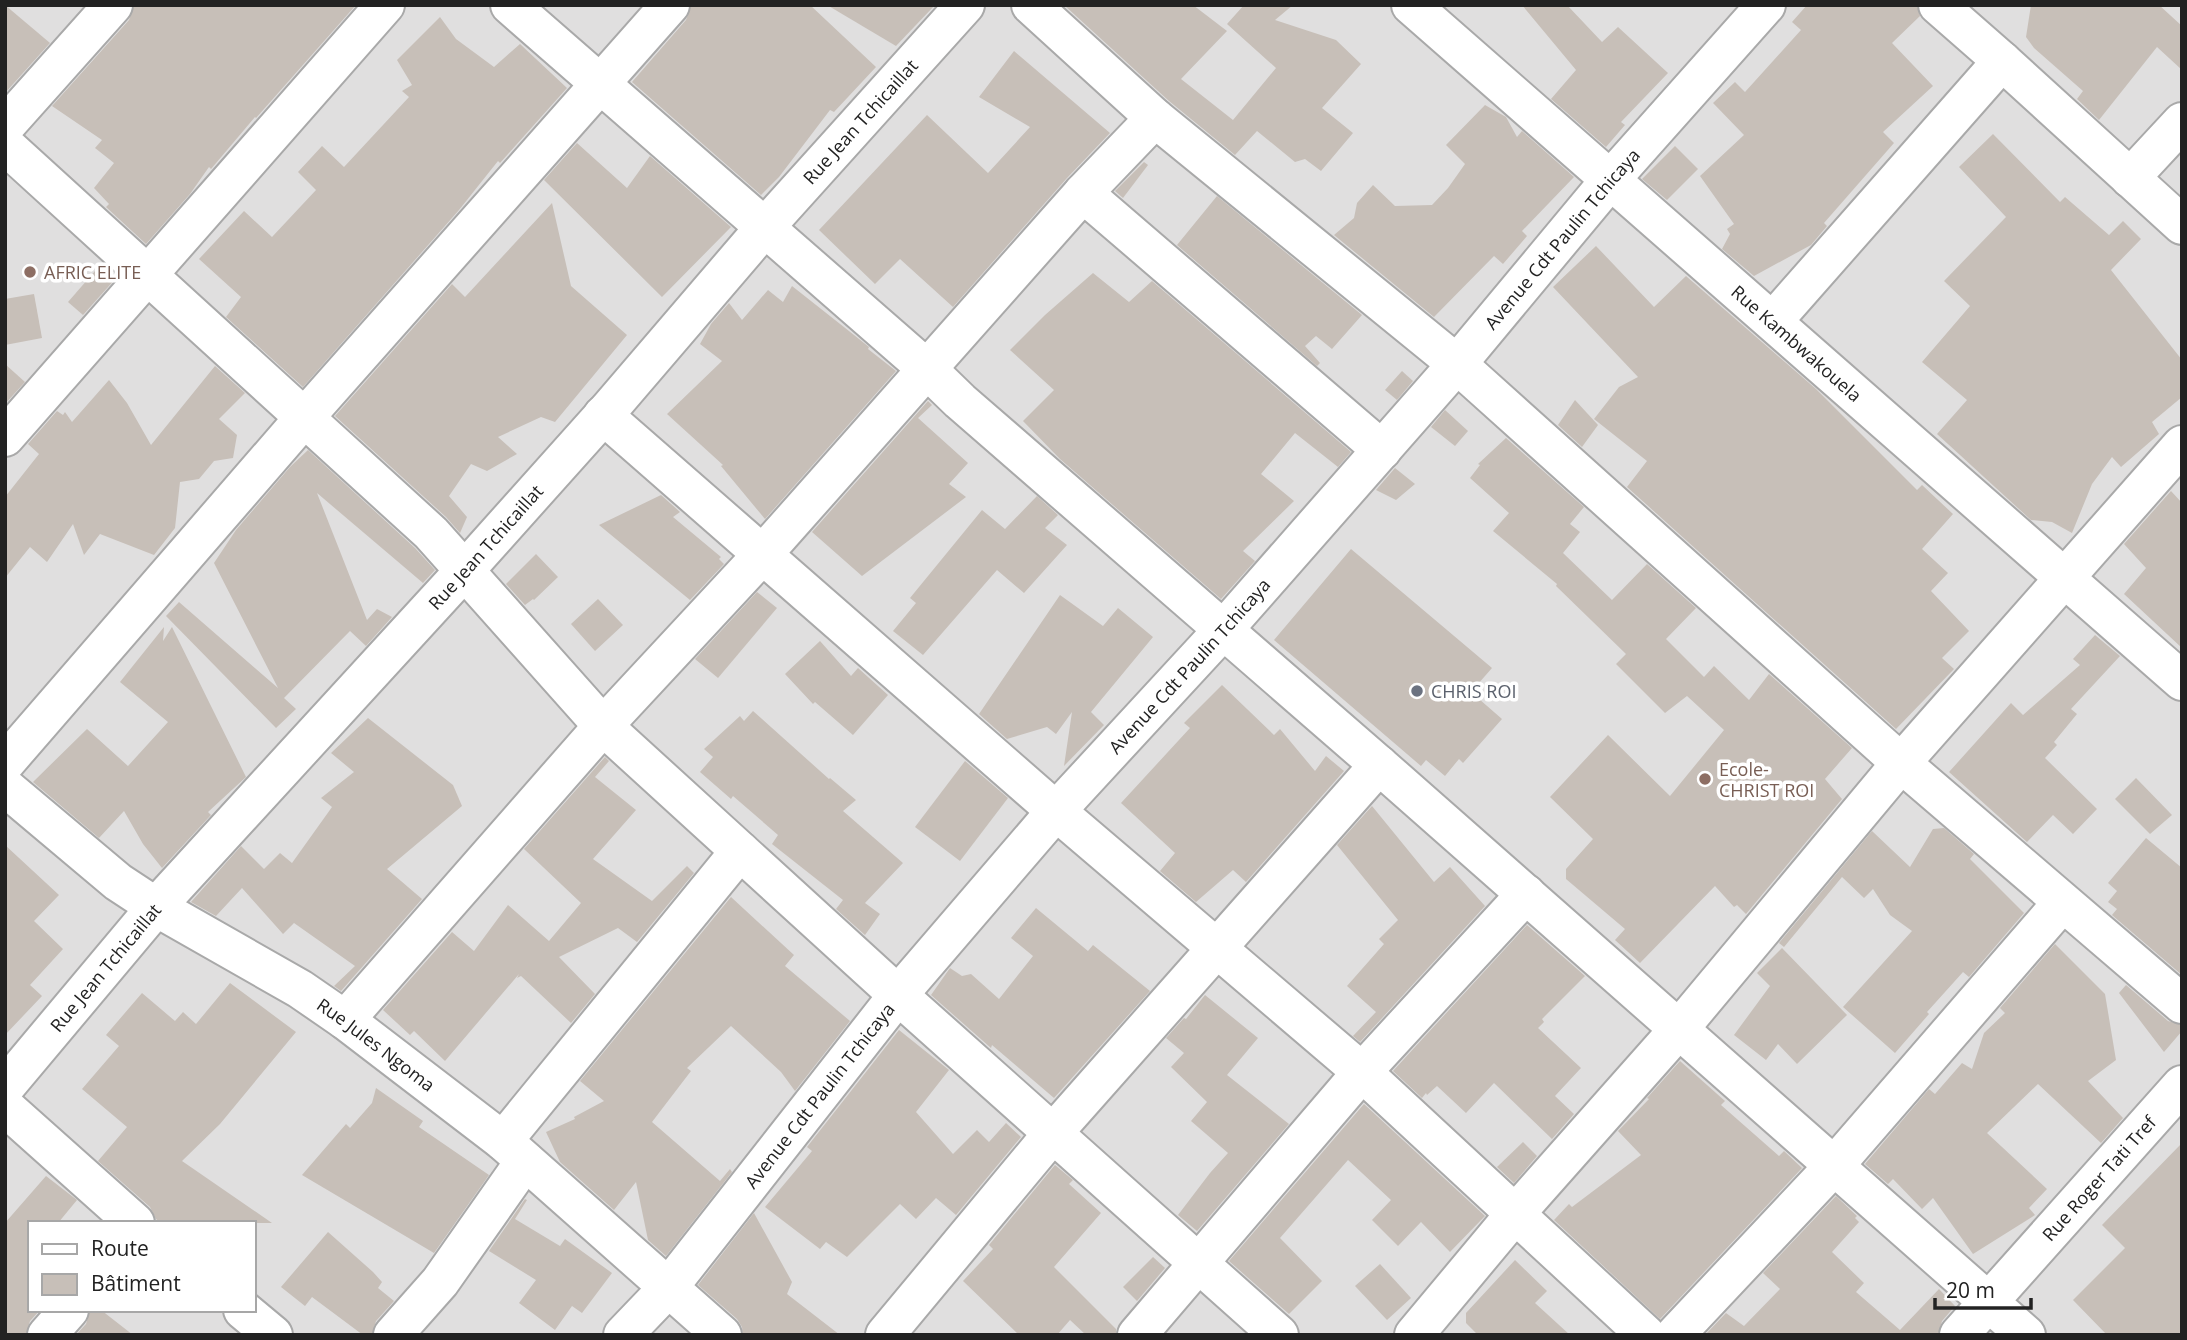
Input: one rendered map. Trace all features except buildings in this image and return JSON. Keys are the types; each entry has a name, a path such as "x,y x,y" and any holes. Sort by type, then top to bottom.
{"street":[{"path":"5,126 113,5"},
{"path":"5,437 385,5"},
{"path":"510,5 2026,1335"},
{"path":"5,763 304,418 670,5"},
{"name":"Rue Jean Tchicaillat","path":"5,1087 156,907 465,570 765,227 965,5"},
{"path":"1031,5 1155,118 1457,364 1901,763 2182,1004"},
{"name":"Rue Kambwakouela","path":"1411,5 2182,681"},
{"name":"Avenue Cdt Paulin Tchicaya","path":"623,1335 668,1288 898,996 1056,811 1224,629 1382,450 1611,179 1766,5"},
{"path":"1938,5 2182,225"},
{"path":"1773,321 2003,61"},
{"path":"345,1020 603,726 762,555 1083,193 1155,118"},
{"path":"2130,178 2182,122"},
{"path":"5,145 431,533 603,726 898,996 1279,1335"},
{"path":"1083,193 1382,450"},
{"path":"603,415 1056,811 1362,1072 1646,1335"},
{"path":"1414,1335 1515,1213 1679,1029 1901,763 2182,445"},
{"path":"885,1335 1053,1133 1379,765"},
{"name":"Rue Jules Ngoma","path":"5,787 118,882 156,907 300,989 345,1020 514,1151 722,1335"},
{"path":"393,1335 440,1282 514,1151 740,851"},
{"path":"1137,1335 1362,1072 1526,894"},
{"path":"1675,1335 1834,1166 2062,903"},
{"name":"Rue Roger Tati Tref","path":"1959,1335 2182,1085"},
{"path":"5,1107 133,1221"},
{"path":"47,1335 67,1312"},
{"path":"245,1312 273,1335"}],"shaded area":[{"path":"5,5 2182,5 2182,1335 5,1335"}],"place":[{"name":"AFRIC ELITE","path":"30,272"},
{"name":"CHRIS ROI","path":"1417,691"},
{"name":"Ecole- CHRIST ROI","path":"1705,779"}]}
